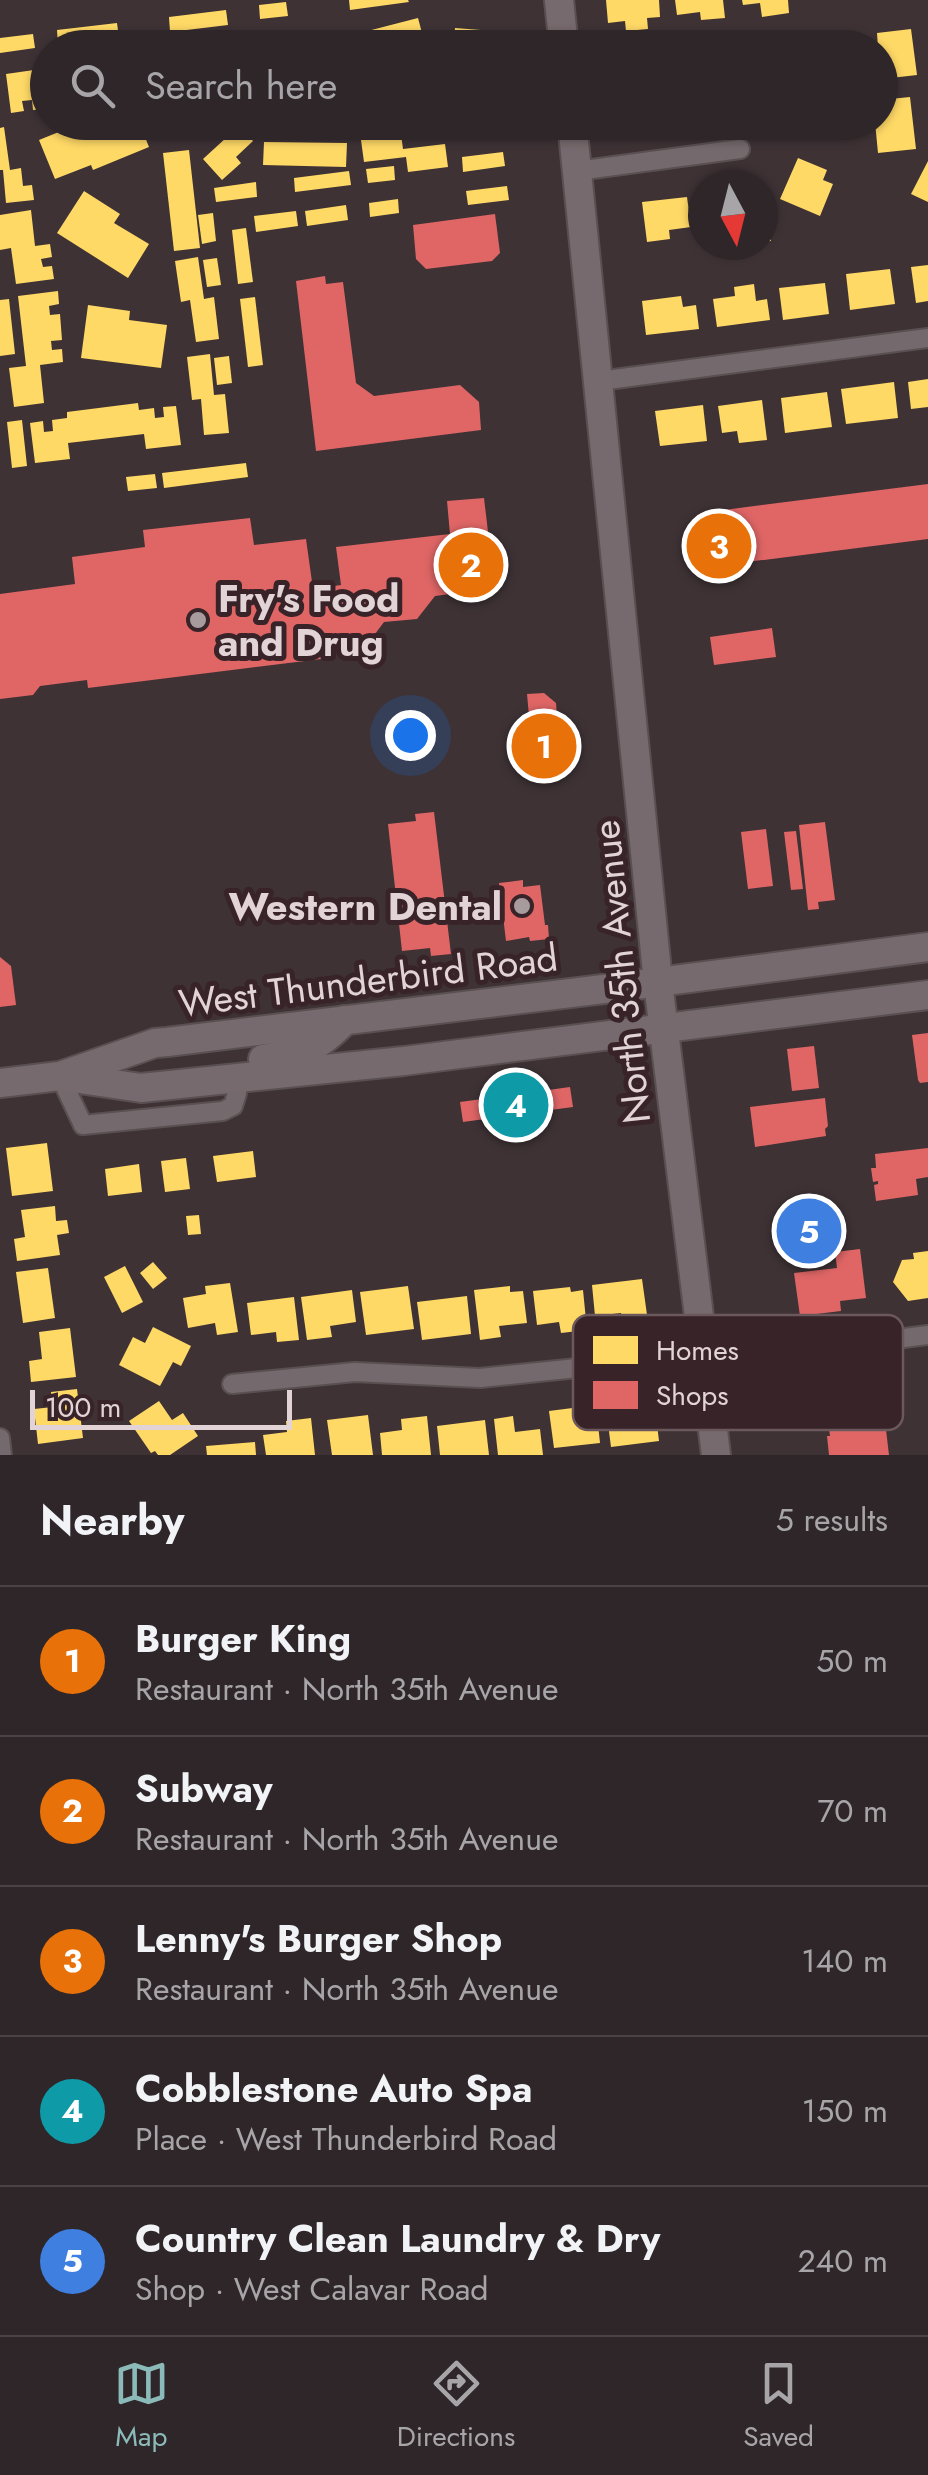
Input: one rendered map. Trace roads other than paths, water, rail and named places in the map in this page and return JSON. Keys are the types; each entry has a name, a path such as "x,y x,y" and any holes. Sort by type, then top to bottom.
{"main road":[{"path":"559,0 562,30"},
{"name":"North 35th Avenue","path":"574,140 663,1030 699,1315"},
{"name":"West Thunderbird Road","path":"0,1083 60,1076 155,1044 928,947"},
{"name":"West Thunderbird Road","path":"60,1076 141,1088 663,1030 928,995"},
{"path":"204,1081 262,1059 302,1052 323,1042 345,1020"},
{"name":"North 35th Avenue","path":"713,1430 716,1455"}],"street":[{"path":"577,170 740,149"},
{"path":"598,380 928,338"},
{"path":"60,1076 82,1125 222,1111 233,1106 237,1078"},
{"path":"903,1338 928,1335"},
{"path":"232,1384 356,1372 480,1378 573,1368"},
{"path":"0,1438 2,1455"}],"place":[{"name":"Lenny's Burger Shop","path":"719,546"},
{"name":"Subway","path":"471,565"},
{"name":"Fry's Food and Drug","path":"198,620"},
{"name":"Burger King","path":"544,746"},
{"name":"Western Dental","path":"522,906"},
{"name":"Cobblestone Auto Spa","path":"516,1105"},
{"name":"Country Clean Laundry & Dry","path":"809,1231"}]}
